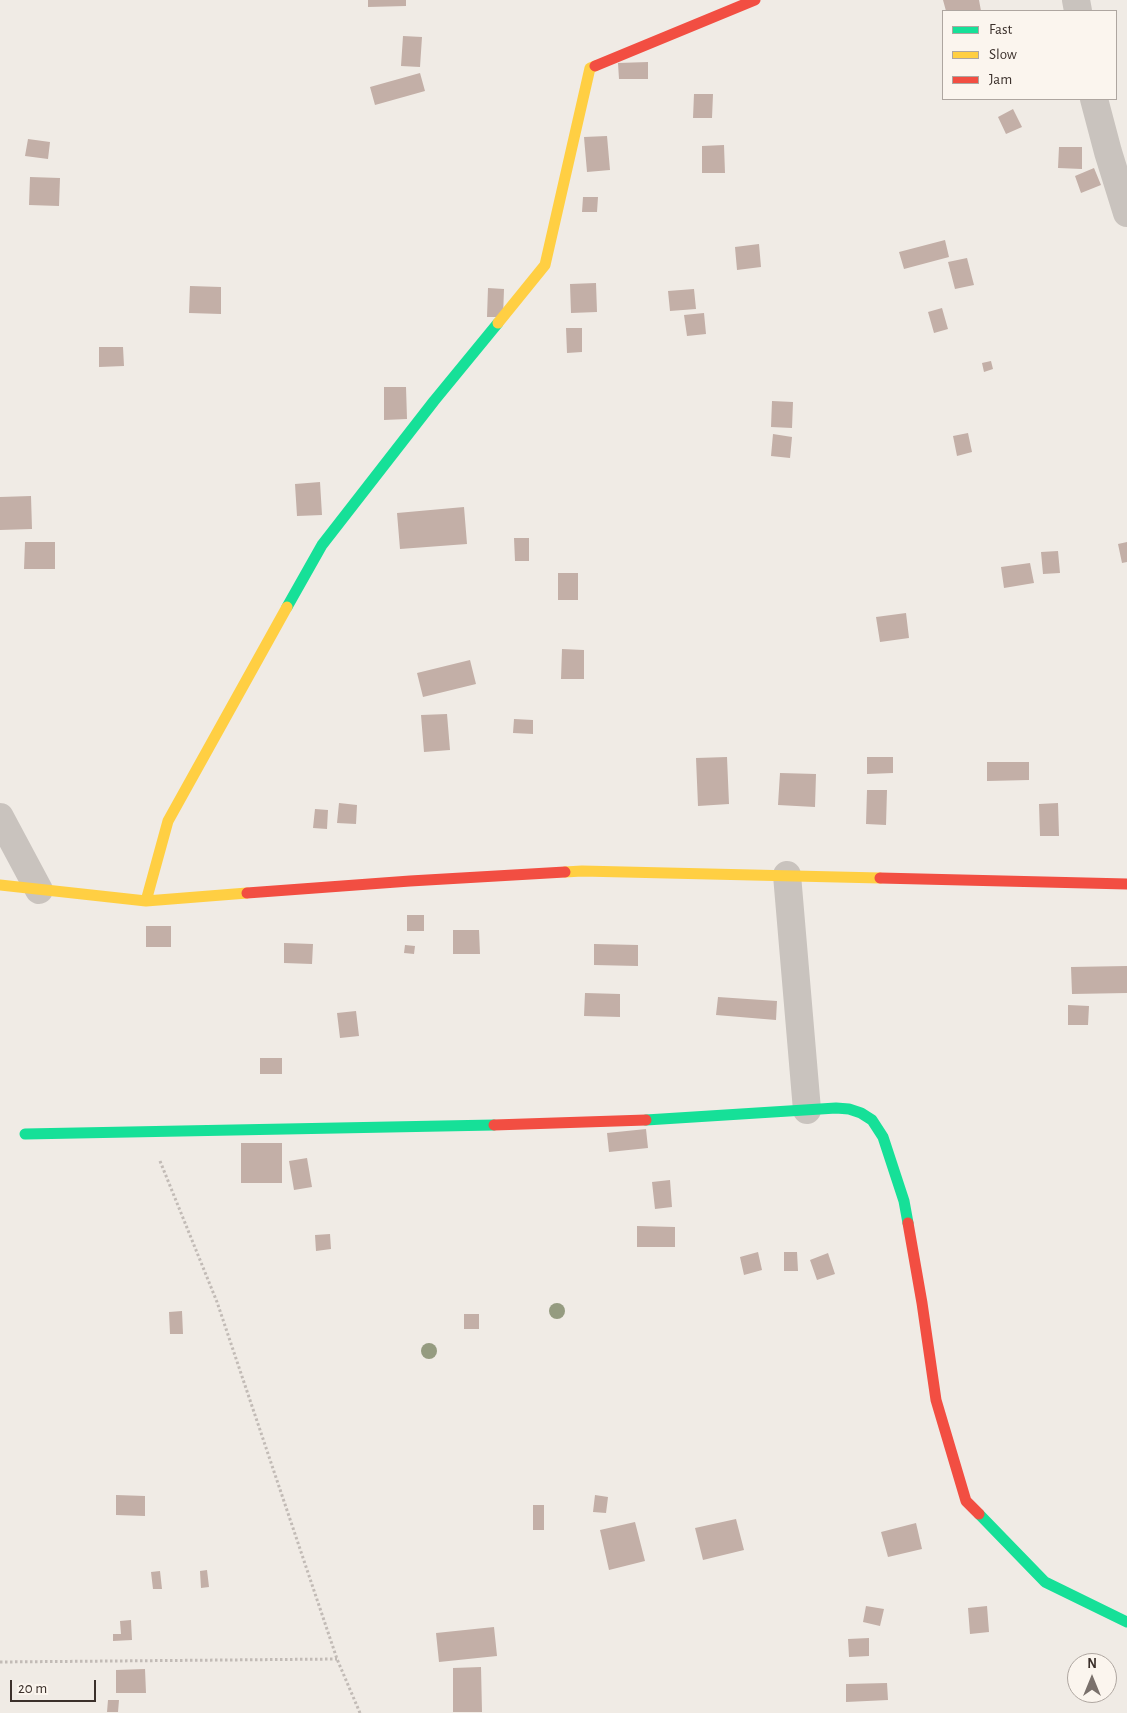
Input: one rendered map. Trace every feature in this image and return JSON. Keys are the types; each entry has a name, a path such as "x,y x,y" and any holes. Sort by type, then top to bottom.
{"street":[{"path":"146,901 168,822 322,544 434,401 545,265 590,68 755,0"},
{"path":"1094,100 1117,153 1127,212"},
{"path":"0,817 39,890"},
{"path":"0,886 146,901 410,881 582,871 1127,884"},
{"path":"787,875 807,1110"},
{"path":"25,1134 402,1128 660,1120 836,1108 849,1109 861,1113 872,1120 883,1137 904,1201 922,1303 936,1400 966,1501 1045,1582 1127,1622"}],"path":[{"path":"149,1132 217,1302 337,1659 360,1713"},
{"path":"0,1662 337,1659"}],"building":[{"path":"368,0 406,0 406,6 368,7"},
{"path":"943,0 979,0 981,10 946,10"},
{"path":"403,36 422,37 420,67 401,66"},
{"path":"648,62 648,79 619,79 618,63"},
{"path":"420,73 425,91 375,105 370,87"},
{"path":"694,94 713,94 712,118 693,118"},
{"path":"1013,109 1022,127 1006,134 998,117"},
{"path":"607,136 610,170 587,172 584,137"},
{"path":"28,139 50,142 48,159 25,156"},
{"path":"724,145 725,173 702,173 702,146"},
{"path":"1059,147 1082,147 1082,169 1058,168"},
{"path":"1094,168 1101,185 1081,193 1075,176"},
{"path":"30,177 60,178 59,206 29,205"},
{"path":"583,197 598,197 597,212 582,212"},
{"path":"945,240 949,257 904,269 899,252"},
{"path":"759,244 761,267 737,270 735,247"},
{"path":"967,258 974,285 955,289 948,262"},
{"path":"596,283 597,312 571,313 570,284"},
{"path":"190,286 221,287 221,314 189,313"},
{"path":"488,288 504,289 503,317 487,317"},
{"path":"694,289 696,309 670,311 668,291"},
{"path":"942,308 948,329 934,333 928,312"},
{"path":"704,313 706,334 687,336 684,315"},
{"path":"566,328 582,328 582,352 567,353"},
{"path":"99,347 123,347 124,366 99,367"},
{"path":"991,361 993,369 984,372 982,363"},
{"path":"384,387 406,387 407,419 384,420"},
{"path":"772,401 793,402 792,428 771,427"},
{"path":"968,433 972,452 957,456 953,436"},
{"path":"773,434 792,437 790,458 771,456"},
{"path":"320,482 322,515 297,516 295,484"},
{"path":"31,496 32,529 0,530 0,497"},
{"path":"464,507 467,544 400,549 397,513"},
{"path":"514,538 529,538 529,561 515,561"},
{"path":"25,542 55,542 55,569 24,569"},
{"path":"1127,542 1127,562 1122,563 1118,544"},
{"path":"1058,551 1060,573 1043,574 1041,552"},
{"path":"1030,563 1034,583 1004,588 1001,567"},
{"path":"558,573 578,573 578,600 558,600"},
{"path":"906,613 909,638 880,642 876,617"},
{"path":"562,649 584,650 584,679 561,679"},
{"path":"470,660 476,684 423,697 417,673"},
{"path":"447,714 450,750 424,752 421,715"},
{"path":"514,719 533,720 533,734 513,733"},
{"path":"727,757 729,804 698,806 696,758"},
{"path":"867,757 893,757 893,773 867,774"},
{"path":"987,762 1029,762 1029,780 987,781"},
{"path":"780,773 816,774 815,807 778,805"},
{"path":"867,790 887,790 886,825 866,824"},
{"path":"339,803 357,805 356,824 337,823"},
{"path":"1058,803 1059,836 1040,836 1039,804"},
{"path":"315,809 328,810 327,829 313,828"},
{"path":"407,915 424,915 424,931 407,931"},
{"path":"146,926 171,926 171,947 146,947"},
{"path":"453,930 479,930 480,954 453,954"},
{"path":"284,943 313,944 312,964 284,963"},
{"path":"594,944 638,945 638,966 594,965"},
{"path":"405,945 415,946 414,954 404,953"},
{"path":"1127,966 1127,993 1072,994 1071,967"},
{"path":"585,993 620,994 620,1017 584,1016"},
{"path":"718,997 777,1001 776,1020 716,1015"},
{"path":"1068,1005 1089,1006 1088,1025 1068,1025"},
{"path":"356,1011 359,1036 340,1038 337,1013"},
{"path":"260,1058 282,1058 282,1074 260,1074"},
{"path":"646,1129 648,1148 609,1152 607,1133"},
{"path":"241,1143 282,1143 282,1183 241,1183"},
{"path":"307,1158 312,1187 294,1190 289,1161"},
{"path":"670,1180 672,1207 655,1209 652,1182"},
{"path":"637,1226 675,1227 675,1247 637,1247"},
{"path":"330,1234 331,1249 316,1251 315,1235"},
{"path":"758,1252 762,1270 744,1275 740,1257"},
{"path":"784,1252 797,1252 798,1271 784,1271"},
{"path":"828,1253 835,1274 817,1280 810,1260"},
{"path":"182,1311 183,1334 170,1334 169,1312"},
{"path":"464,1314 479,1314 479,1329 464,1329"},
{"path":"116,1495 145,1496 145,1516 116,1515"},
{"path":"595,1495 608,1497 606,1513 593,1512"},
{"path":"533,1505 544,1505 544,1530 533,1530"},
{"path":"736,1519 744,1550 703,1560 695,1528"},
{"path":"635,1522 645,1561 609,1570 600,1530"},
{"path":"916,1523 922,1549 888,1557 881,1532"},
{"path":"207,1570 209,1587 201,1588 200,1571"},
{"path":"160,1571 162,1589 153,1589 151,1572"},
{"path":"866,1606 884,1609 880,1626 863,1622"},
{"path":"987,1606 989,1632 970,1634 968,1608"},
{"path":"131,1620 132,1640 113,1641 113,1634 121,1634 120,1621"},
{"path":"494,1627 497,1656 439,1662 436,1633"},
{"path":"869,1638 869,1656 849,1657 848,1639"},
{"path":"481,1667 482,1712 453,1712 453,1668"},
{"path":"145,1669 146,1693 116,1693 116,1670"},
{"path":"887,1683 888,1700 846,1702 846,1684"},
{"path":"108,1700 119,1700 118,1712 107,1712"}],"traffic: fast":[{"path":"287,607 322,545 434,401 498,323"},
{"path":"646,1120 836,1108 849,1109 861,1113 872,1120 883,1137 904,1201 908,1223"},
{"path":"25,1134 494,1125"},
{"path":"979,1514 1045,1582 1127,1622"}],"traffic: slow":[{"path":"498,323 545,265 590,68 595,66"},
{"path":"146,901 168,821 287,607"},
{"path":"565,872 880,878"},
{"path":"0,885 146,901 247,893"}],"traffic: jam":[{"path":"595,66 755,0"},
{"path":"247,893 565,872"},
{"path":"880,878 1127,884"},
{"path":"494,1125 646,1120"},
{"path":"908,1223 936,1400 966,1501 979,1514"}]}
